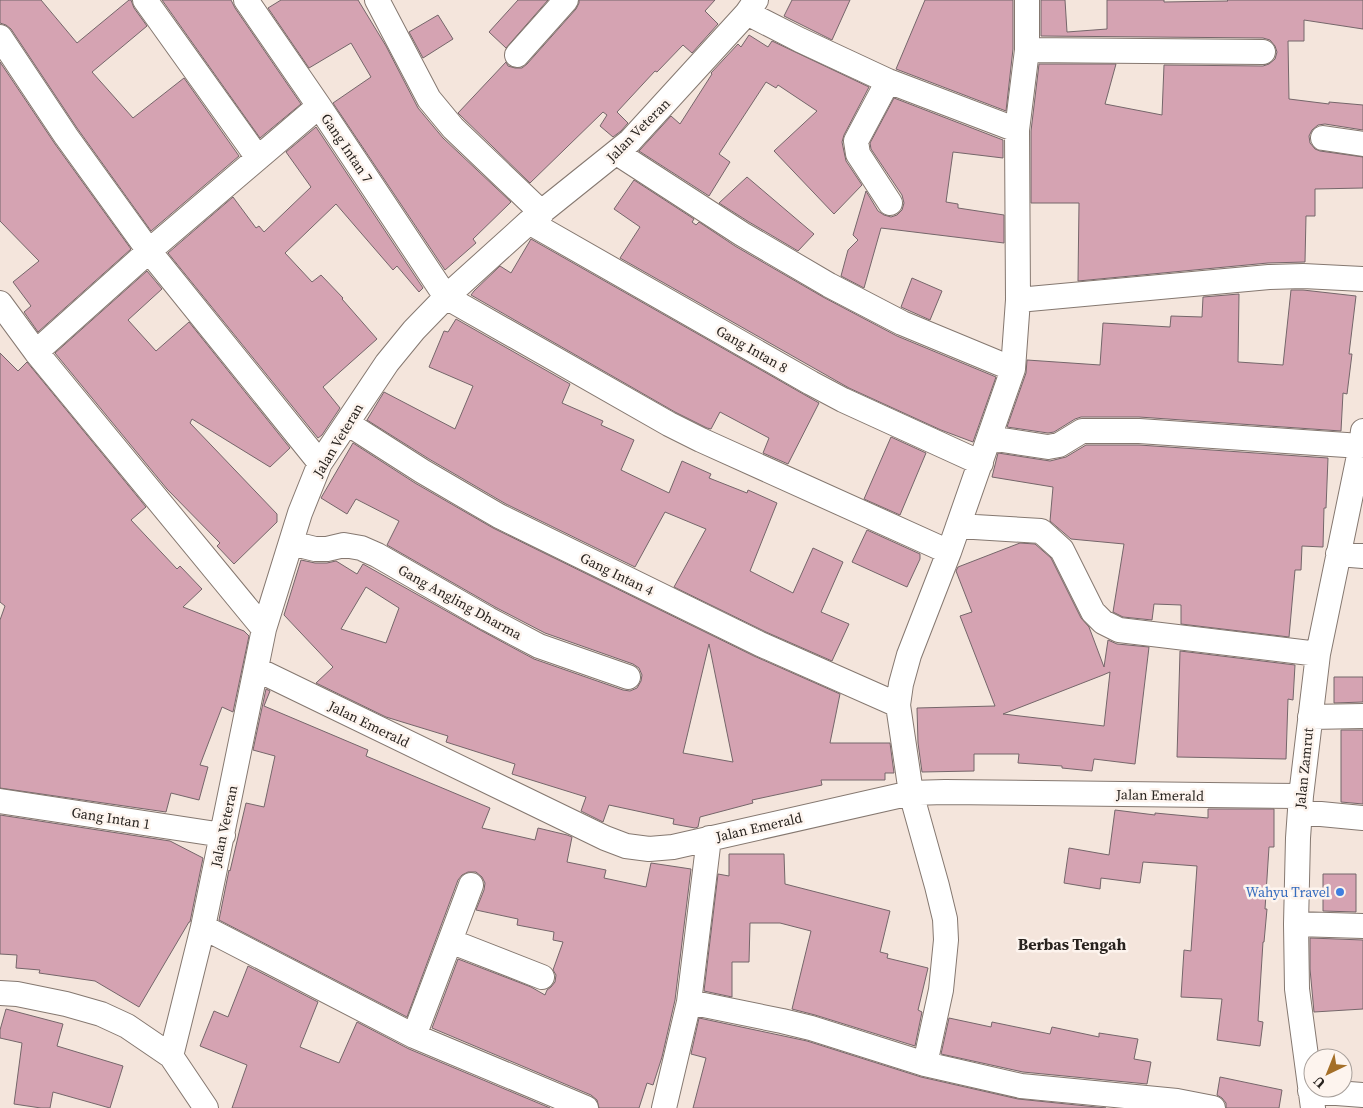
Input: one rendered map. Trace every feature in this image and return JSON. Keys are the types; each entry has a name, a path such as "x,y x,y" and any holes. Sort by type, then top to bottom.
{"street":[{"path":"145,0 258,158"},
{"name":"Gang Intan 7","path":"246,0 446,297"},
{"name":"Gang Intan 8","path":"377,0 429,99 453,128 536,217 811,383 873,414 981,463"},
{"path":"517,55 566,0"},
{"path":"926,1064 941,990 946,940 945,919 911,794 898,705 901,684 909,655 949,552 1014,369 1018,300 1017,130 1027,50 1027,0"},
{"path":"752,7 800,40 888,81 1017,130"},
{"name":"Jalan Veteran","path":"171,1056 203,927 264,629 300,513 320,464 387,362 414,330 446,297 536,217 630,142 752,7"},
{"path":"0,37 66,136 149,251 320,464"},
{"path":"1027,50 1263,52"},
{"path":"888,81 856,141 856,147 858,154 890,203"},
{"path":"36,352 149,251 319,106"},
{"path":"1323,138 1363,144"},
{"path":"617,154 742,234 828,285 902,323 1014,369"},
{"path":"1018,300 1269,277 1303,276 1363,279"},
{"path":"446,297 669,424 949,552"},
{"path":"0,303 36,352 264,629"},
{"name":"Gang Intan 4","path":"347,423 422,471 499,516 760,644 898,705"},
{"path":"989,438 1048,447 1059,446 1082,431 1362,436"},
{"name":"Jalan Zamrut","path":"1311,1099 1297,989 1296,924 1300,804 1318,654 1362,436"},
{"path":"958,526 1041,531 1062,550 1093,612 1103,622 1119,630 1318,654"},
{"name":"Gang Angling Dharma","path":"291,544 315,549 327,549 344,545 361,548 377,555 539,646 628,677"},
{"path":"1338,554 1363,556"},
{"name":"Jalan Emerald","path":"256,668 604,838 626,846 649,849 673,847 911,794 945,792 1300,804 1363,818"},
{"path":"1310,717 1363,716"},
{"name":"Gang Intan 1","path":"0,801 223,835"},
{"path":"664,1108 689,1002 709,838"},
{"path":"414,1036 471,885"},
{"path":"1296,924 1363,926"},
{"path":"203,927 414,1036 586,1108"},
{"path":"450,941 542,977"},
{"path":"0,993 17,994 66,1004 101,1014 127,1026 171,1056 206,1108"},
{"path":"689,1002 811,1028 926,1064 1021,1086 1177,1101 1213,1108"},
{"path":"1311,1099 1363,1095"}],"building":[{"path":"0,0 41,0 77,43 131,0 134,8 147,26 92,72 133,118 184,78 239,156 151,231 77,128 11,29 0,23"},
{"path":"162,0 231,0 301,104 260,138"},
{"path":"281,0 358,0 386,46 418,108 443,138 511,202 473,239 476,243 445,270 333,103 371,77 351,43 309,68 268,8"},
{"path":"518,0 548,0 506,48 489,32"},
{"path":"579,0 715,0 705,11 718,24 692,53 683,45 657,72 655,71 617,112 628,123 621,131 613,137 600,126 607,115 603,112 530,183 458,113 506,62 508,66 515,68 522,68 527,64 576,9"},
{"path":"792,0 850,0 832,40 784,16"},
{"path":"925,0 1013,0 1013,49 1006,111 896,69"},
{"path":"1041,0 1065,0 1067,32 1107,29 1107,0 1164,0 1164,2 1363,0 1363,29 1304,20 1304,41 1288,41 1289,99 1329,104 1329,102 1363,105 1363,130 1325,124 1318,125 1309,136 1310,143 1315,149 1320,151 1363,157 1363,188 1315,189 1315,216 1306,216 1305,262 1268,263 1078,281 1079,203 1031,203 1031,131 1039,64 1116,64 1105,104 1162,115 1164,65 1263,66 1275,59 1277,52 1270,40 1263,38 1041,36"},
{"path":"438,15 453,39 423,58 409,32"},
{"path":"749,35 768,47 772,41 869,87 842,142 846,161 862,185 834,214 774,151 817,111 778,85 776,88 766,82 719,154 730,162 709,196 639,151 671,116 680,124 711,73 738,44 741,47"},
{"path":"0,62 55,144 131,249 38,332 24,312 31,306 13,282 39,261 0,221"},
{"path":"894,98 1003,140 1003,158 953,152 946,202 958,204 958,208 1004,215 1004,243 881,228 864,288 841,276 848,250 858,240 853,235 866,191 878,211 884,215 891,217 897,215 902,210 904,203 902,195 871,149 870,143"},
{"path":"316,127 423,288 419,292 397,266 393,270 336,204 285,253 312,282 321,275 377,339 323,387 340,408 318,438 168,253 233,197 256,228 259,226 264,232 311,187 286,152"},
{"path":"747,177 814,234 798,251 719,203"},
{"path":"634,180 694,219 692,222 696,225 699,222 735,246 823,297 897,336 996,377 973,442 941,430 849,388 620,258 640,227 614,209"},
{"path":"531,239 819,403 788,464 763,453 769,438 720,412 711,429 707,428 675,412 471,295 500,266 511,273"},
{"path":"147,271 162,289 128,320 156,351 189,322 290,448 270,467 192,419 190,423 277,514 277,522 234,564 217,546 220,543 167,489 55,353"},
{"path":"912,278 942,291 930,320 901,307"},
{"path":"1291,290 1356,296 1349,354 1352,354 1347,394 1343,393 1341,431 1139,417 1081,417 1054,432 1048,433 1007,427 1026,373 1027,360 1100,365 1103,323 1170,327 1171,316 1202,317 1203,297 1239,294 1238,362 1283,365"},
{"path":"456,319 570,384 562,403 603,421 601,425 634,440 621,470 669,493 682,461 711,474 709,478 747,493 748,490 777,503 750,571 793,593 813,548 843,562 821,612 849,624 832,661 766,632 674,587 706,529 665,512 635,567 506,504 367,420 384,392 455,429 473,386 429,367 444,331 448,332"},
{"path":"0,353 18,371 27,362 146,507 131,520 177,569 180,566 202,589 183,607 244,631 249,636 233,712 222,707 200,765 208,767 199,800 171,793 166,812 0,788 0,620 5,606 0,602"},
{"path":"891,437 926,453 900,515 864,499"},
{"path":"353,443 415,483 493,528 754,656 840,694 830,743 890,743 894,773 885,773 885,780 821,780 822,785 752,800 753,803 700,817 698,827 695,828 673,824 674,819 609,805 603,822 581,811 586,797 512,774 515,764 446,742 448,736 386,717 316,683 333,667 284,615 301,560 315,563 336,561 357,574 363,564 534,659 630,691 637,688 641,681 642,675 639,668 633,664 545,633 495,607 387,545 399,521 356,499 347,514 321,498","holes":["366,587 399,608 386,643 341,629","709,644 733,762 683,753"]},
{"path":"1086,445 1139,445 1328,458 1323,547 1302,546 1301,570 1295,570 1289,637 1181,624 1181,605 1154,604 1152,620 1123,617 1113,612 1124,544 1071,539 1050,521 1053,487 992,477 998,453 1050,461 1066,457"},
{"path":"867,530 920,554 920,559 907,587 852,562"},
{"path":"1020,543 1035,544 1051,558 1081,618 1089,627 1104,667 1108,640 1117,644 1149,647 1135,764 1094,759 1092,771 1062,768 1062,766 1018,763 1019,754 974,754 974,771 922,772 918,743 917,708 995,706 960,616 972,612 956,571 958,567","holes":["1110,672 1104,726 1003,714"]},
{"path":"1180,651 1295,665 1293,700 1288,699 1286,759 1177,757"},
{"path":"1334,677 1363,677 1363,702 1334,703"},
{"path":"266,689 270,691 264,706 368,750 366,756 490,808 482,828 535,840 538,828 567,835 572,837 567,862 606,870 604,878 646,887 651,863 691,869 675,1000 662,1057 653,1085 647,1083 639,1108 599,1108 597,1100 591,1095 432,1028 458,959 531,987 545,995 555,982 556,975 553,970 563,942 553,940 554,932 517,925 518,919 476,910 485,883 476,872 468,872 458,880 407,1017 219,920 246,803 264,807 275,756 253,750"},
{"path":"1341,730 1363,730 1363,804 1341,802"},
{"path":"1208,809 1274,809 1274,847 1269,847 1265,909 1267,909 1258,1021 1263,1022 1260,1046 1217,1040 1222,999 1181,997 1184,950 1191,951 1197,866 1143,862 1140,883 1101,878 1100,889 1064,883 1069,848 1109,855 1115,810 1155,815 1155,813 1208,818"},
{"path":"0,815 170,841 203,858 190,922 139,1007 95,981 39,973 40,970 16,968 17,955 0,954"},
{"path":"729,854 784,854 785,884 890,911 880,952 888,954 887,958 928,968 918,1010 922,1012 915,1046 792,1009 811,931 780,923 750,923 749,962 732,962 732,997 704,991 718,874 729,876"},
{"name":"Wahyu Travel","path":"1323,874 1356,874 1356,912 1323,911"},
{"path":"1310,938 1363,940 1363,1009 1314,1012 1310,969"},
{"path":"248,966 318,1002 300,1047 339,1063 357,1022 409,1049 550,1108 232,1108 247,1065 200,1046 214,1011 228,1017"},
{"path":"6,1009 63,1024 57,1046 123,1066 110,1108 53,1092 50,1108 14,1104 22,1043 0,1038 0,1030"},
{"path":"699,1018 807,1041 921,1077 1018,1099 1106,1108 693,1108 706,1058 691,1054"},
{"path":"949,1018 991,1027 992,1022 1050,1034 1052,1027 1099,1037 1099,1033 1138,1039 1134,1059 1151,1062 1147,1084 1023,1072 941,1054"},
{"path":"1220,1077 1282,1090 1279,1108 1226,1108 1226,1103 1217,1095"}],"place":[{"name":"Wahyu Travel","path":"1340,892"}],"district":[{"name":"Berbas Tengah","path":"1072,944"}]}
